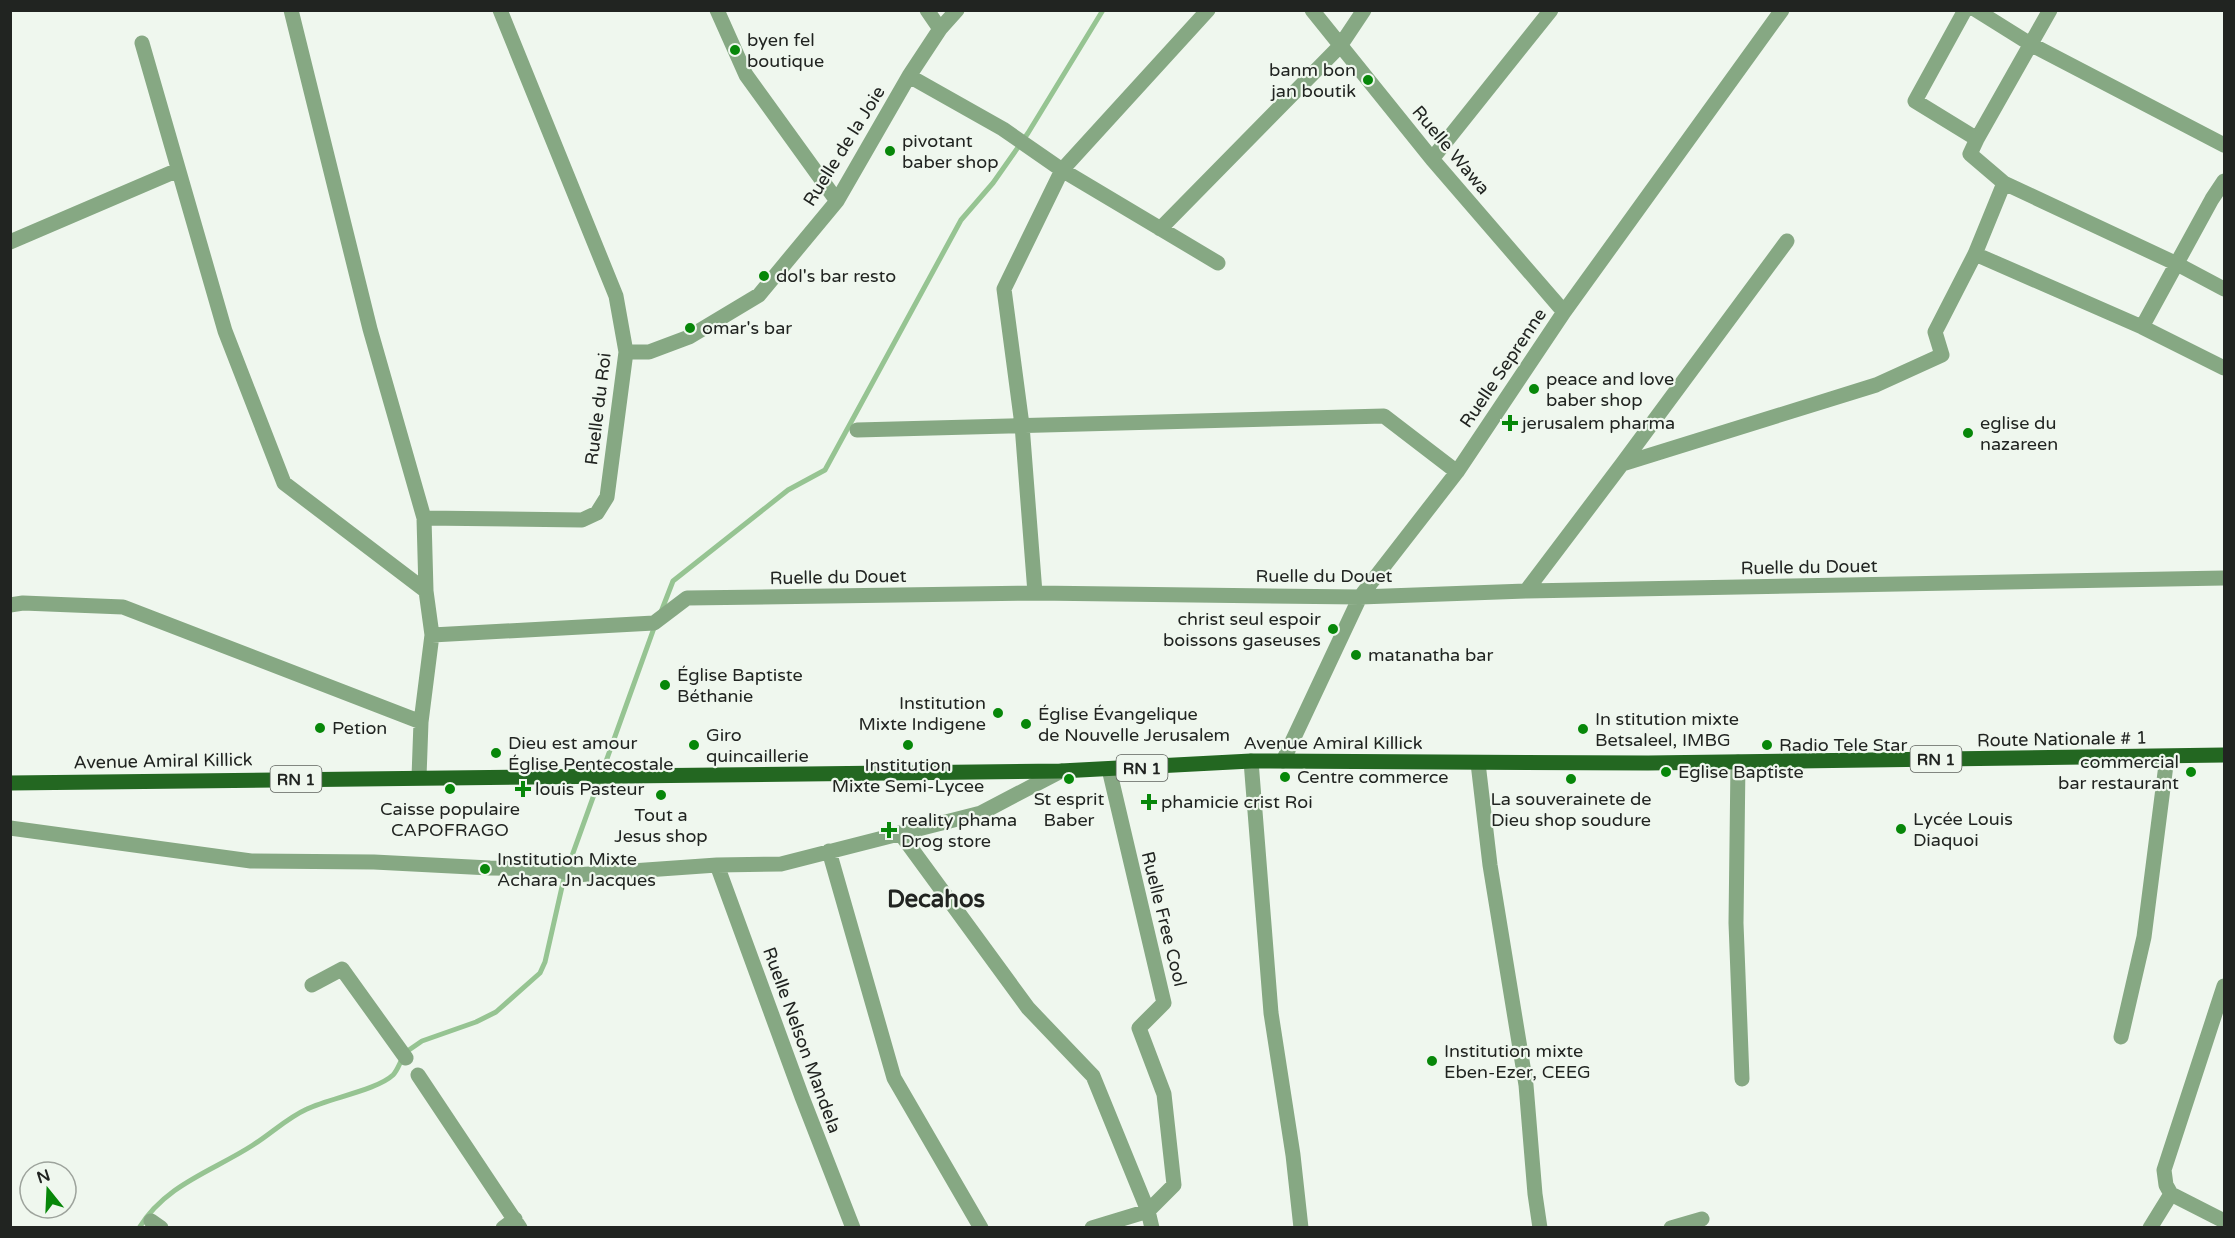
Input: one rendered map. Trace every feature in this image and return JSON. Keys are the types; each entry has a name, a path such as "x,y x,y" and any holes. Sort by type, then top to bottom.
{"main road":[{"name":"Route Nationale # 1","path":"1648,763 2224,755"},
{"name":"Avenue Amiral Killick","path":"10,783 1061,771 1251,761 1478,764 1648,763"}],"street":[{"path":"291,10 370,329 424,518 426,591 432,635 421,722 420,777"},
{"name":"Ruelle du Roi","path":"424,518 582,520 597,513 607,497 626,352 616,296 500,10"},
{"path":"717,10 746,75 837,201"},
{"path":"927,10 940,29"},
{"name":"Ruelle de la Joie","path":"626,352 649,352 689,337 759,295 837,201 909,76 940,29 957,10"},
{"path":"1035,593 1022,425 1004,289 1062,170 1208,10"},
{"name":"Ruelle Wawa","path":"1312,10 1432,159 1564,312"},
{"path":"1160,229 1340,45 1364,10"},
{"path":"1432,159 1551,10"},
{"name":"Ruelle Seprenne","path":"1283,761 1360,597 1457,472 1564,312 1782,10"},
{"path":"1965,10 1915,101 1977,139"},
{"path":"2050,10 1970,154 2004,183 2177,264 2224,289"},
{"path":"1982,12 2032,45 2224,145"},
{"path":"142,43 225,331 284,483 426,591"},
{"path":"909,76 1003,129 1062,170 1218,263"},
{"path":"10,242 178,170"},
{"path":"2142,327 2177,264 2218,202 2224,181"},
{"path":"1622,464 1876,385 1942,355 1935,332 1975,254 2004,183"},
{"path":"1526,591 1787,241"},
{"path":"1975,254 2142,327 2224,368"},
{"path":"857,430 1384,416 1457,472"},
{"name":"Ruelle du Douet","path":"432,635 654,623 687,598 1035,593 1360,597 1526,591 2224,578"},
{"path":"10,605 23,603 123,607 421,722"},
{"path":"2121,1037 2144,937 2167,757"},
{"path":"1251,761 1271,1012 1293,1155 1301,1227"},
{"path":"1738,762 1736,922 1742,1078"},
{"path":"1478,764 1490,865 1526,1085 1540,1227"},
{"name":"Ruelle Free Cool","path":"1092,1227 1148,1211 1174,1185 1164,1094 1139,1028 1164,1003 1109,770"},
{"path":"10,828 251,861 374,862 554,869 575,875 717,865 781,864 981,813 1061,771"},
{"path":"900,833 1028,1008 1093,1076 1148,1211 1152,1227"},
{"path":"829,851 894,1078 981,1227"},
{"name":"Ruelle Nelson Mandela","path":"717,865 802,1097 853,1227"},
{"path":"312,985 342,969 406,1058"},
{"path":"2224,986 2165,1167 2166,1185 2170,1194 2224,1221"},
{"path":"418,1075 513,1225"},
{"path":"2150,1227 2170,1194"},
{"path":"1671,1227 1702,1219"}],"waterway":[{"path":"661,612 673,581 788,490 825,470 961,220 993,183 1028,133 1103,10"},
{"path":"406,1052 422,1041 476,1022 496,1012 540,973 545,962 564,878 654,628"},
{"path":"139,1228 150,1213 176,1189 253,1145 300,1113 386,1080 394,1073 402,1059"}],"place":[{"name":"byen fel boutique","path":"735,50"},
{"name":"banm bon jan boutik","path":"1368,80"},
{"name":"pivotant baber shop","path":"890,151"},
{"name":"dol's bar resto","path":"764,276"},
{"name":"omar's bar","path":"690,328"},
{"name":"peace and love baber shop","path":"1534,389"},
{"name":"jerusalem pharma","path":"1510,423"},
{"name":"eglise du nazareen","path":"1968,433"},
{"name":"christ seul espoir boissons gaseuses","path":"1333,629"},
{"name":"matanatha bar","path":"1356,655"},
{"name":"Église Baptiste Béthanie","path":"665,685"},
{"name":"Institution Mixte Indigene","path":"998,713"},
{"name":"Église Évangelique de Nouvelle Jerusalem","path":"1026,724"},
{"name":"Petion","path":"320,728"},
{"name":"In stitution mixte Betsaleel, IMBG","path":"1583,729"},
{"name":"Giro quincaillerie","path":"694,745"},
{"name":"Institution Mixte Semi-Lycee","path":"908,745"},
{"name":"Radio Tele Star","path":"1767,745"},
{"name":"Dieu est amour Église Pentecostale","path":"496,753"},
{"name":"Eglise Baptiste","path":"1666,772"},
{"name":"commercial bar restaurant","path":"2191,772"},
{"name":"Centre commerce","path":"1285,777"},
{"name":"St esprit Baber","path":"1069,779"},
{"name":"La souverainete de Dieu shop soudure","path":"1571,779"},
{"name":"Caisse populaire CAPOFRAGO","path":"450,789"},
{"name":"louis Pasteur","path":"523,789"},
{"name":"Tout a Jesus shop","path":"661,795"},
{"name":"phamicie crist Roi","path":"1149,802"},
{"name":"Lycée Louis Diaquoi","path":"1901,829"},
{"name":"reality phama Drog store","path":"889,830"},
{"name":"Institution Mixte Achara Jn Jacques","path":"485,869"},
{"name":"Institution mixte Eben-Ezer, CEEG","path":"1432,1061"}],"district":[{"name":"Decahos","path":"936,899"}]}
